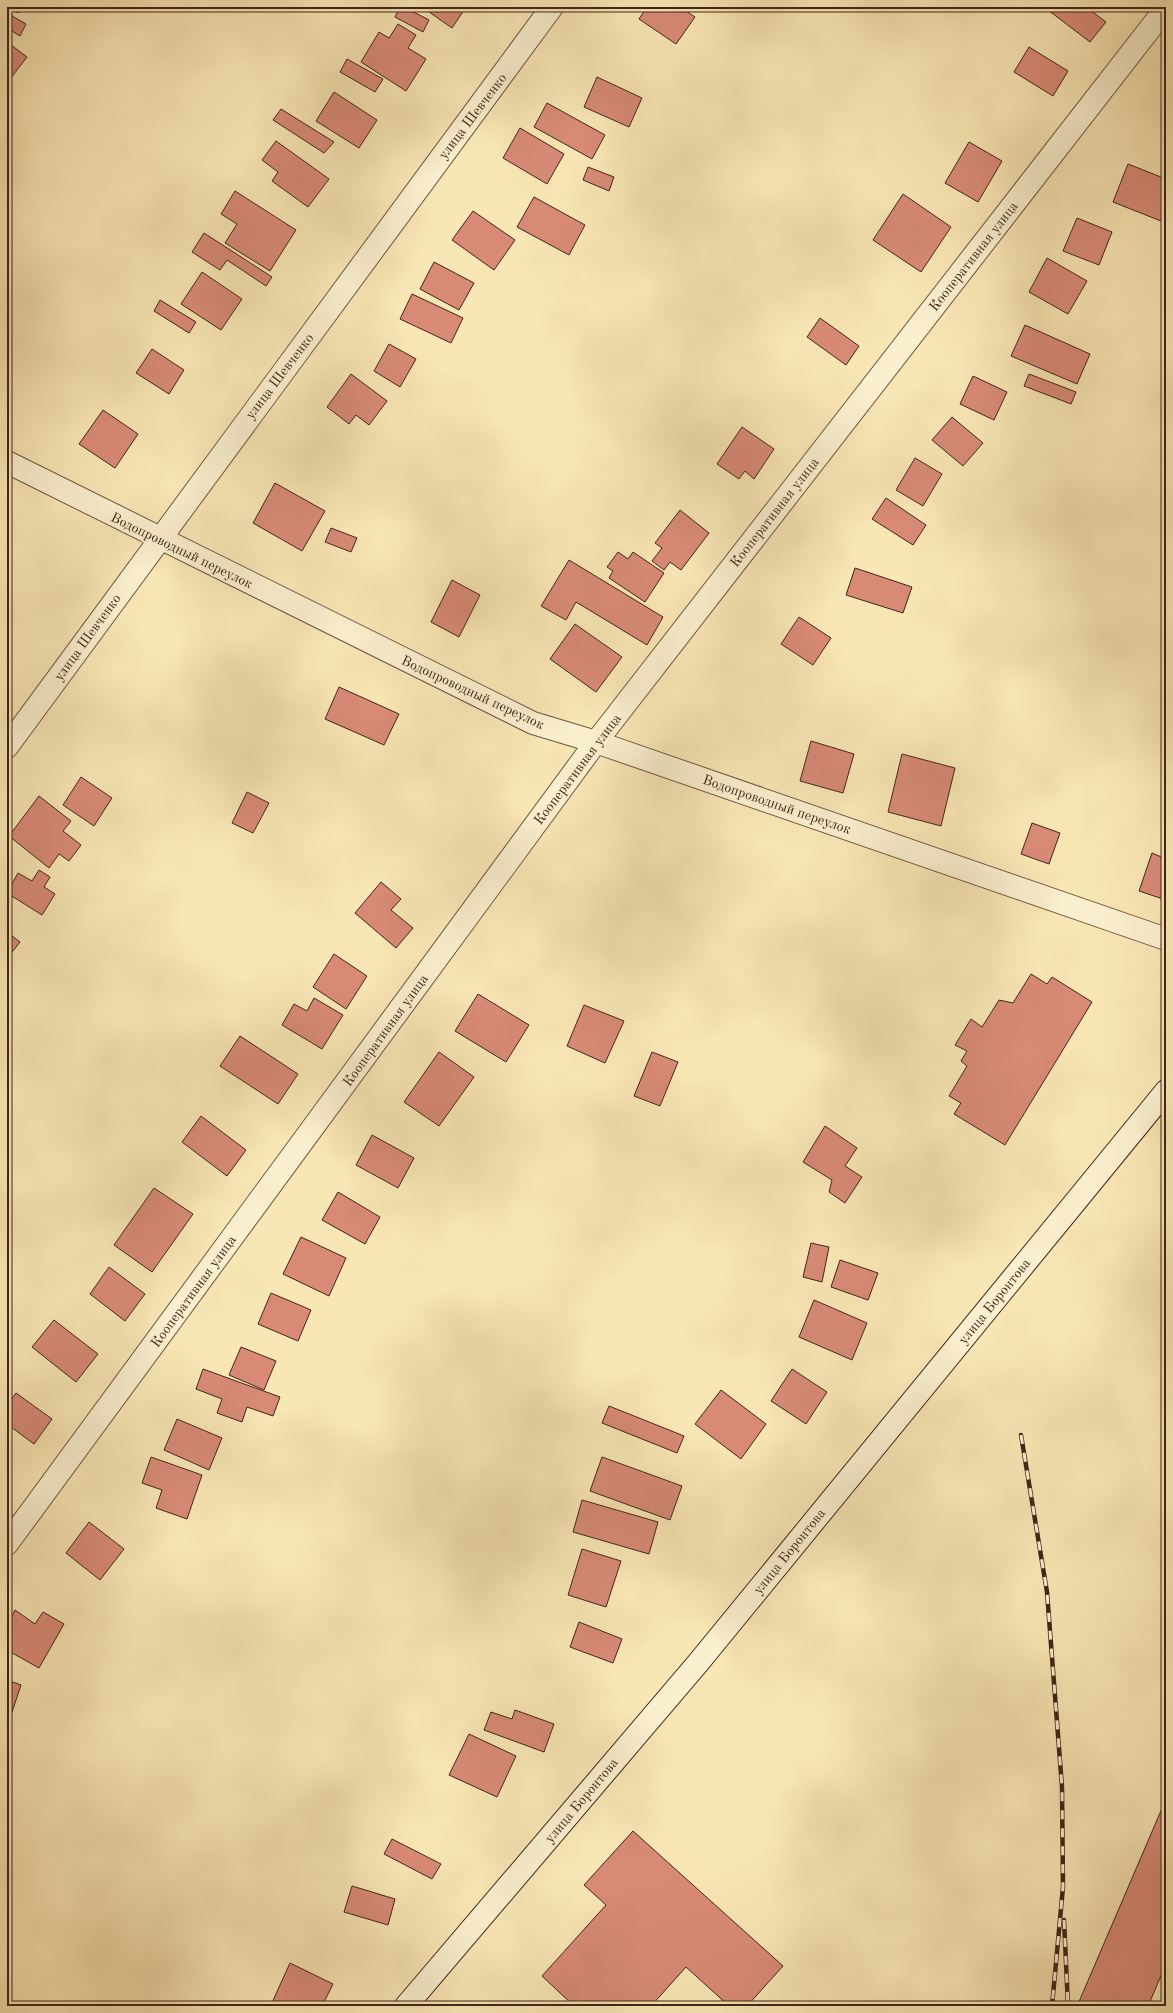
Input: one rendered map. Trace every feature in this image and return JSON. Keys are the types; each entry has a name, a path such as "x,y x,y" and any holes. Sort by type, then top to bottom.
{"street":[{"name":"улица Шевченко","path":"7,746 552,7"},
{"name":"Кооперативная улица","path":"7,1544 596,742 1166,8"},
{"name":"Водопроводный переулок","path":"7,462 533,723 596,742 1166,939"},
{"name":"улица Боронтова","path":"406,2006 694,1668 1166,1091"}],"building":[{"path":"10,7 22,7 18,13"},
{"path":"400,7 404,7 429,20 423,32 395,17"},
{"path":"422,7 466,7 452,28"},
{"path":"647,7 680,7 695,17 676,44 639,19"},
{"path":"1051,7 1086,7 1106,22 1090,42 1048,10"},
{"path":"7,13 26,24 20,36 7,28"},
{"path":"398,24 416,35 408,48 426,59 406,91 361,62 379,32 389,38"},
{"path":"7,42 27,57 7,83"},
{"path":"1029,47 1068,71 1053,96 1014,72"},
{"path":"347,59 383,79 375,92 340,72"},
{"path":"597,77 642,98 629,127 584,107"},
{"path":"334,92 377,120 359,148 316,121"},
{"path":"547,103 605,135 592,159 534,127"},
{"path":"281,109 334,142 324,153 273,120"},
{"path":"520,128 564,154 547,184 503,158"},
{"path":"276,141 329,179 308,207 272,181 278,172 262,160"},
{"path":"969,142 1002,161 978,202 945,183"},
{"path":"1128,164 1166,179 1166,223 1113,202"},
{"path":"588,167 614,177 609,191 583,180"},
{"path":"235,191 296,230 270,271 225,243 237,224 221,214"},
{"path":"903,194 951,227 921,272 873,240"},
{"path":"534,197 585,225 569,255 517,227"},
{"path":"473,211 515,240 494,270 452,240"},
{"path":"1077,218 1112,232 1099,265 1063,251"},
{"path":"204,233 272,277 266,286 227,260 220,270 192,252"},
{"path":"1047,258 1087,281 1068,314 1029,292"},
{"path":"434,262 474,283 459,310 420,289"},
{"path":"202,272 242,299 221,330 181,304"},
{"path":"412,294 463,318 451,343 400,319"},
{"path":"160,300 196,322 189,333 154,311"},
{"path":"820,318 859,346 846,365 807,337"},
{"path":"1025,325 1090,354 1077,384 1011,356"},
{"path":"389,344 416,359 400,387 374,371"},
{"path":"152,349 184,370 169,394 136,373"},
{"path":"351,374 387,401 369,425 356,415 349,424 327,407"},
{"path":"1029,374 1076,392 1071,404 1024,386"},
{"path":"973,376 1007,392 994,420 960,404"},
{"path":"103,410 138,434 115,468 79,444"},
{"path":"952,417 983,443 963,466 932,440"},
{"path":"742,427 774,449 754,479 745,471 739,479 717,464"},
{"path":"915,458 942,474 923,506 896,490"},
{"path":"275,483 325,511 302,551 253,523"},
{"path":"886,498 926,525 913,545 872,519"},
{"path":"680,510 709,533 681,570 670,562 664,570 652,561 662,548 655,543"},
{"path":"331,528 357,538 351,552 325,542"},
{"path":"618,552 628,559 633,552 664,573 645,602 609,578 613,571 607,567"},
{"path":"569,560 663,617 647,645 576,602 566,620 541,606"},
{"path":"855,568 912,587 903,613 846,595"},
{"path":"452,580 480,595 459,637 431,622"},
{"path":"799,617 831,638 813,665 781,644"},
{"path":"575,624 622,657 596,692 550,659"},
{"path":"339,687 399,714 384,745 325,719"},
{"path":"811,741 854,754 843,793 800,781"},
{"path":"902,754 955,768 941,826 888,812"},
{"path":"81,777 112,798 94,826 63,805"},
{"path":"247,792 269,803 253,833 232,823"},
{"path":"39,796 71,821 63,831 81,845 69,861 59,854 49,868 9,836"},
{"path":"1032,823 1060,833 1049,864 1021,854"},
{"path":"1152,853 1166,859 1166,900 1139,891"},
{"path":"39,870 50,877 44,887 55,894 42,915 7,893 18,873 32,881"},
{"path":"381,882 401,899 391,910 413,928 396,948 355,913"},
{"path":"7,932 20,942 9,956 7,954"},
{"path":"334,954 367,976 346,1009 313,987"},
{"path":"1031,974 1047,984 1052,977 1092,1002 1005,1145 954,1114 961,1103 949,1096 967,1066 961,1061 967,1051 955,1045 971,1019 982,1027 999,1000 1013,1003"},
{"path":"478,994 529,1025 506,1062 455,1031"},
{"path":"314,998 343,1015 322,1049 282,1025 294,1004 307,1011"},
{"path":"584,1005 624,1021 605,1063 567,1046"},
{"path":"240,1036 298,1074 278,1104 220,1066"},
{"path":"439,1052 474,1077 439,1126 404,1102"},
{"path":"652,1052 678,1062 660,1106 634,1096"},
{"path":"201,1116 246,1150 227,1176 182,1142"},
{"path":"825,1126 857,1148 845,1166 862,1177 845,1203 829,1192 832,1180 803,1162"},
{"path":"372,1135 414,1158 398,1188 356,1165"},
{"path":"154,1188 193,1214 152,1272 114,1245"},
{"path":"338,1192 380,1217 365,1244 322,1220"},
{"path":"301,1237 346,1258 329,1296 283,1274"},
{"path":"811,1243 829,1247 822,1282 803,1277"},
{"path":"840,1260 878,1273 868,1300 831,1287"},
{"path":"109,1267 145,1294 125,1321 90,1294"},
{"path":"271,1293 311,1310 298,1341 258,1324"},
{"path":"814,1300 867,1323 852,1360 799,1337"},
{"path":"54,1320 98,1354 76,1382 32,1347"},
{"path":"241,1347 276,1361 264,1390 229,1375"},
{"path":"203,1369 280,1397 273,1416 247,1407 242,1422 217,1413 222,1399 196,1389"},
{"path":"792,1369 827,1392 806,1424 771,1401"},
{"path":"721,1390 766,1424 741,1459 695,1424"},
{"path":"16,1393 52,1419 34,1444 7,1424 7,1405"},
{"path":"609,1406 684,1436 677,1453 602,1423"},
{"path":"177,1419 222,1438 209,1470 164,1450"},
{"path":"151,1457 202,1475 187,1519 156,1508 162,1490 142,1483"},
{"path":"602,1457 682,1486 670,1520 590,1491"},
{"path":"582,1500 658,1522 649,1554 573,1532"},
{"path":"89,1522 124,1549 100,1580 66,1553"},
{"path":"582,1549 621,1561 606,1607 568,1595"},
{"path":"15,1610 35,1624 43,1612 64,1624 39,1668 7,1650 7,1626"},
{"path":"579,1622 622,1639 613,1663 570,1647"},
{"path":"7,1680 21,1685 10,1718 7,1717"},
{"path":"515,1710 554,1724 544,1752 484,1730 491,1712 512,1719"},
{"path":"469,1734 516,1756 497,1797 449,1775"},
{"path":"1166,1799 1166,1964 1148,2006 1083,2006 1078,2004"},
{"path":"633,1831 783,1966 747,2006 729,2006 686,1967 651,2006 574,2006 542,1976 606,1905 584,1885"},
{"path":"392,1839 441,1864 432,1879 384,1854"},
{"path":"352,1886 395,1899 388,1925 344,1912"},
{"path":"290,1963 333,1984 322,2006 271,2005"}],"railway":[{"path":"1021,1435 1047,1592 1062,1787 1063,1887 1052,2006"},
{"path":"1064,1920 1068,2006"}]}
